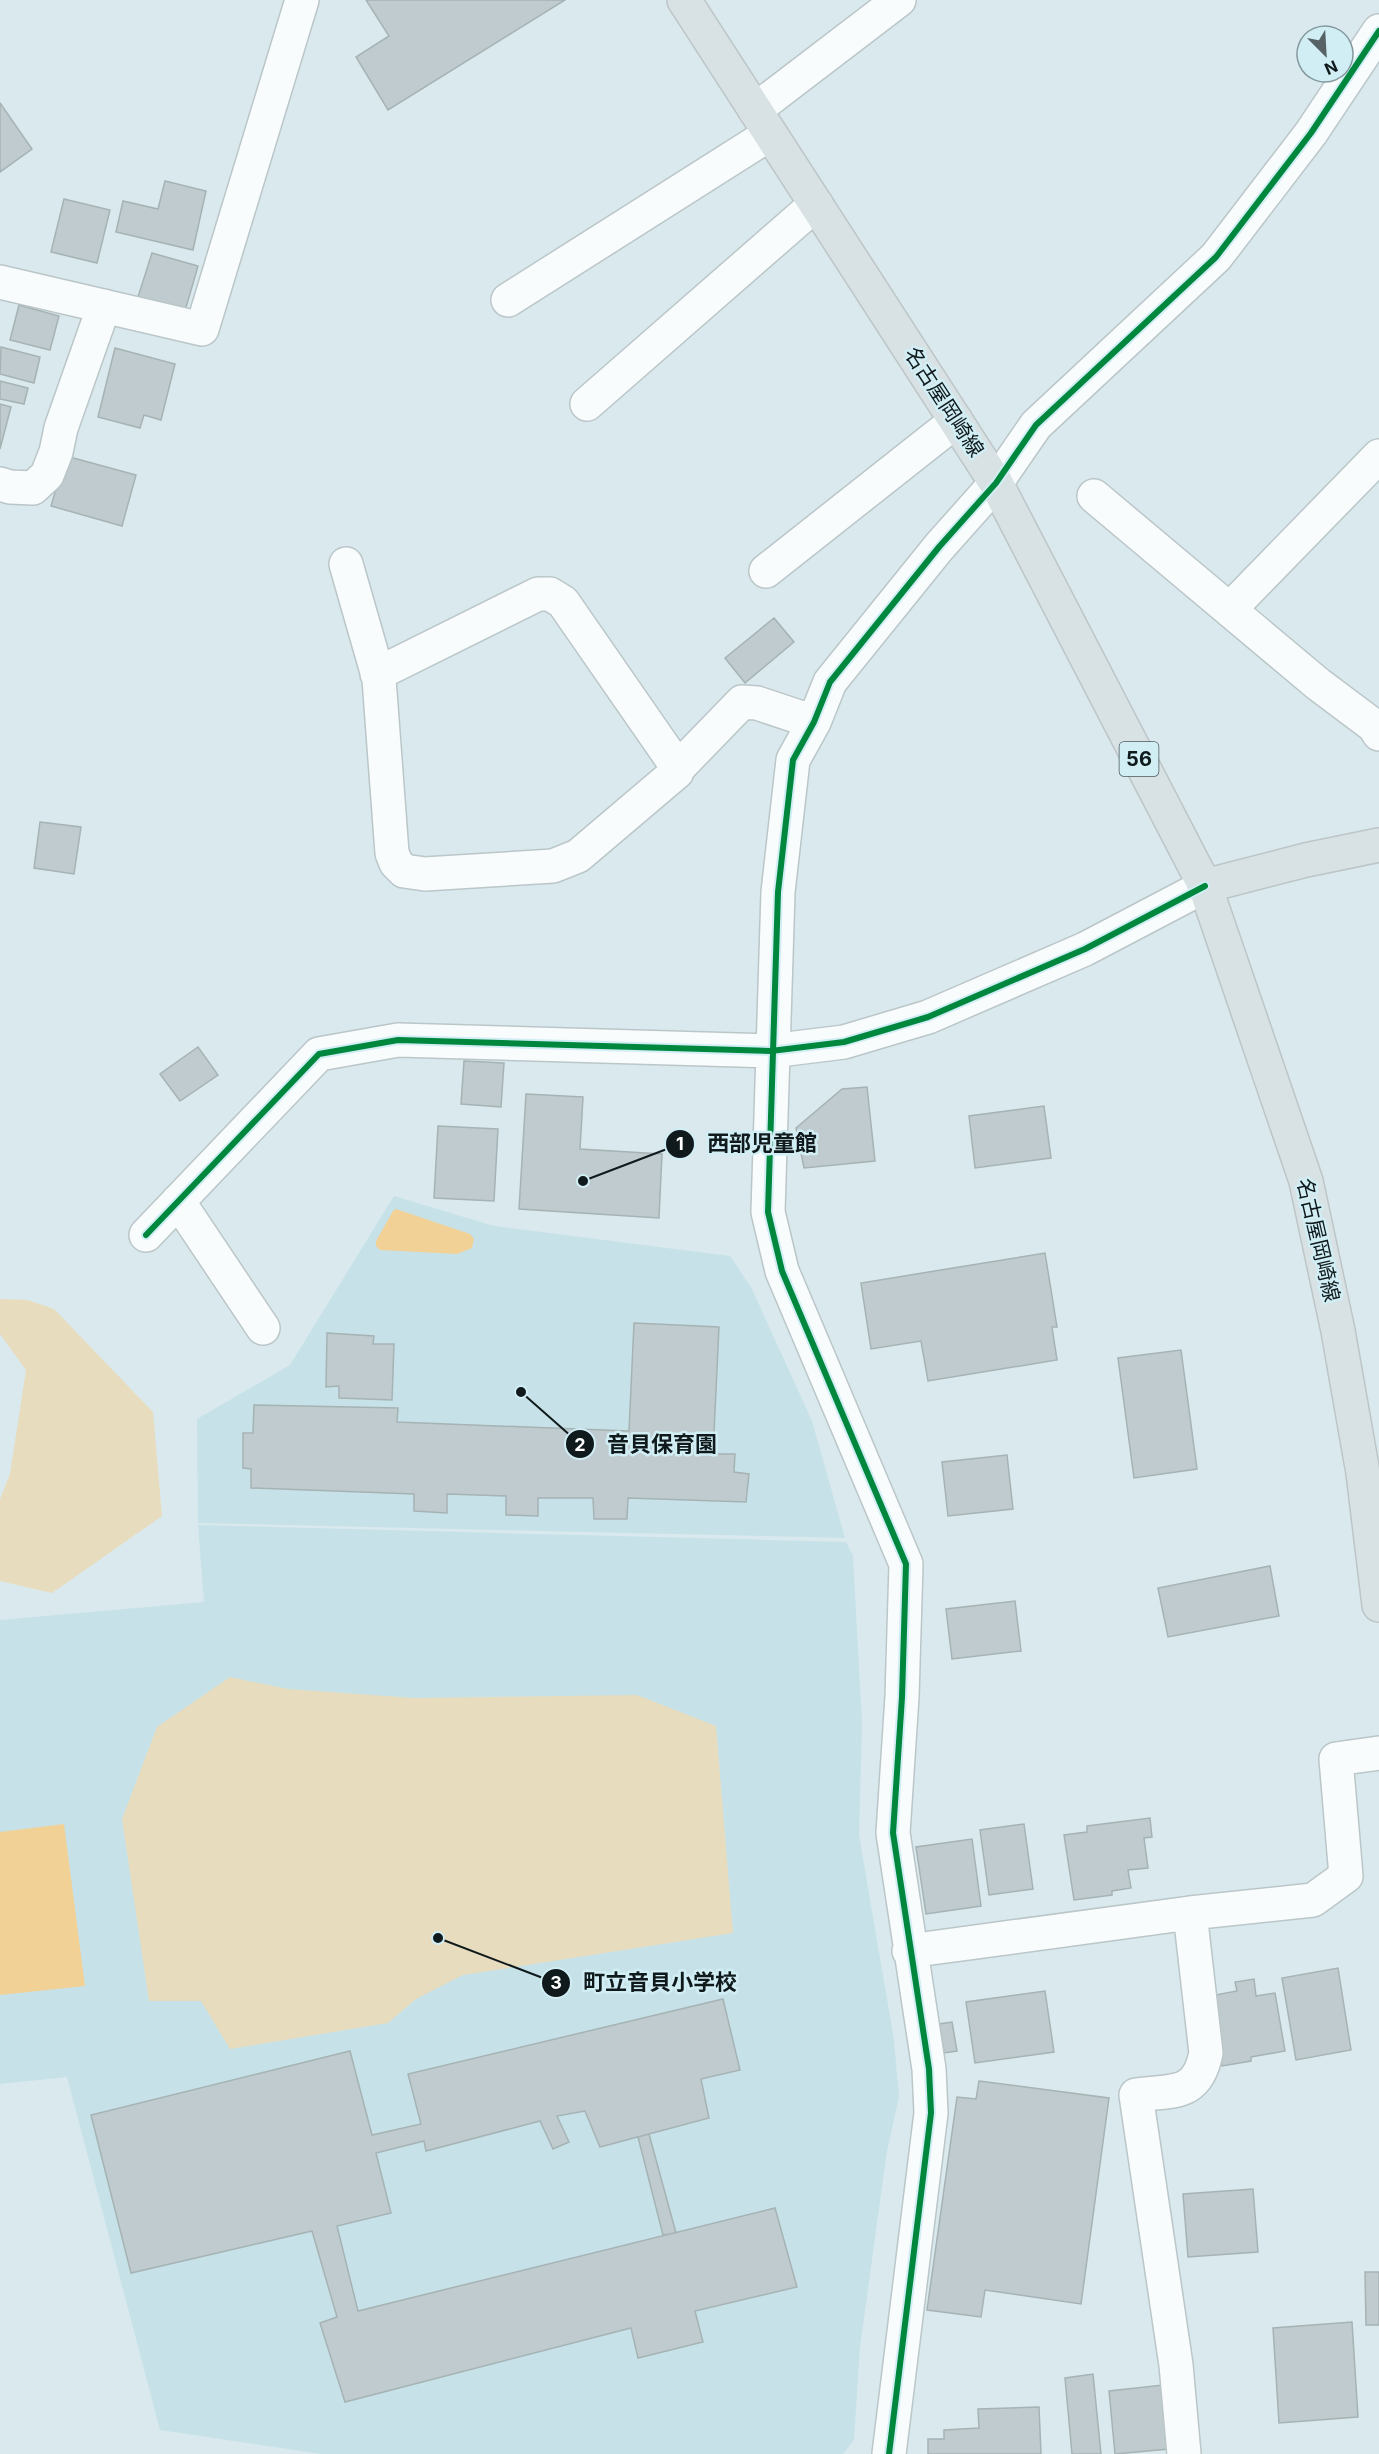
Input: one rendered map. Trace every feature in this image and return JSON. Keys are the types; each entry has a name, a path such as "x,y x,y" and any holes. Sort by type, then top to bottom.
{"main road":[{"name":"名古屋岡崎線","path":"684,0 996,483 1205,886 1306,1181 1372,1491 1379,1605"},
{"path":"1205,886 1306,860 1379,845"}],"street":[{"path":"0,282 202,329 302,0"},
{"path":"508,300 762,122 899,0"},
{"path":"889,2454 931,2113 929,2069 909,1951 893,1833 902,1697 906,1564 782,1270 768,1212 771,1051 778,892 793,760 814,722 830,682 939,547 996,483 1036,425 1216,257 1311,133 1379,31"},
{"path":"587,404 816,204"},
{"path":"0,484 33,488 47,475 56,452 61,428 90,372 104,306"},
{"path":"766,571 956,421"},
{"path":"1230,609 1379,456"},
{"path":"1094,496 1318,684 1374,726 1379,734"},
{"path":"346,564 377,674 392,853 404,871 425,874 553,867 578,856 677,772 678,768 742,702 757,703 814,722"},
{"path":"377,674 537,594 550,594 563,602 678,768"},
{"path":"146,1235 319,1054 398,1040 771,1051 844,1042 928,1017 1086,949 1205,886"},
{"path":"178,1201 263,1328"},
{"path":"909,1951 1190,1913 1313,1900 1346,1876 1336,1759 1379,1753"},
{"path":"1184,2454 1176,2365 1136,2095 1184,2089 1202,2071 1206,2053 1190,1913"}],"shaded area":[{"path":"394,1196 494,1226 730,1256 751,1287 812,1421 845,1538 198,1523 197,1419 290,1365"},
{"path":"396,1209 470,1234 474,1239 472,1248 457,1254 380,1250 376,1246 376,1241"},
{"path":"0,1299 28,1300 54,1309 153,1412 162,1516 52,1593 0,1581 0,1499 10,1474 26,1370 0,1334"},
{"path":"198,1525 846,1542 853,1556 862,1724 859,1835 894,2040 899,2097 887,2151 860,2347 854,2440 843,2454 321,2454 160,2430 67,2077 0,2084 0,1620 204,1602"},
{"path":"230,1677 288,1689 414,1698 637,1695 716,1726 733,1933 463,1975 416,1999 388,2023 230,2049 201,2001 149,2001 122,1819 157,1727"},
{"path":"64,1824 85,1986 0,1995 0,1832"}],"building":[{"path":"366,0 565,0 388,110 356,57 389,36"},
{"path":"0,103 32,149 0,172"},
{"path":"165,181 206,191 193,250 116,232 123,201 158,209"},
{"path":"64,199 110,210 97,263 51,252"},
{"path":"152,253 198,266 185,311 138,297"},
{"path":"19,305 59,316 50,350 10,340"},
{"path":"1,347 40,357 34,383 0,374"},
{"path":"115,348 175,364 161,420 144,415 140,428 98,417"},
{"path":"0,381 28,388 24,404 0,399"},
{"path":"0,404 11,407 0,449"},
{"path":"66,456 136,475 122,526 51,506"},
{"path":"774,618 794,642 745,683 725,658"},
{"path":"40,822 81,827 74,874 34,868"},
{"path":"198,1047 218,1075 180,1101 160,1074"},
{"path":"464,1061 504,1063 501,1107 461,1104"},
{"path":"867,1087 875,1161 804,1168 796,1128 842,1089"},
{"path":"526,1094 583,1097 580,1149 662,1154 659,1218 519,1209"},
{"path":"1044,1106 1051,1158 975,1168 969,1116"},
{"path":"438,1126 498,1129 494,1201 434,1198"},
{"path":"1045,1253 1057,1327 1052,1327 1057,1360 928,1381 921,1341 871,1349 861,1283"},
{"path":"634,1323 719,1327 713,1454 735,1454 734,1472 749,1474 746,1502 628,1498 627,1519 594,1519 593,1498 538,1498 538,1516 506,1515 506,1496 447,1494 447,1513 414,1511 414,1494 251,1488 251,1469 243,1468 243,1433 253,1433 254,1405 398,1408 397,1422 629,1431"},
{"path":"327,1333 374,1336 373,1344 394,1344 392,1400 339,1398 339,1386 326,1387"},
{"path":"1181,1350 1197,1469 1134,1478 1118,1358"},
{"path":"1007,1455 1013,1509 948,1516 942,1462"},
{"path":"1270,1566 1279,1616 1168,1637 1158,1588"},
{"path":"1015,1601 1021,1651 952,1659 946,1609"},
{"path":"1150,1818 1152,1837 1144,1838 1148,1868 1128,1870 1131,1888 1112,1891 1112,1895 1074,1900 1064,1835 1087,1832 1087,1826"},
{"path":"1024,1824 1033,1889 989,1895 980,1830"},
{"path":"972,1839 981,1906 926,1914 916,1847"},
{"path":"1338,1968 1351,2050 1296,2060 1282,1978"},
{"path":"1254,1979 1256,1996 1275,1993 1285,2051 1251,2057 1251,2061 1222,2066 1210,1996 1237,1991 1235,1982"},
{"path":"1045,1991 1054,2052 975,2063 966,2002"},
{"path":"723,1999 740,2070 701,2079 709,2118 600,2147 585,2111 557,2116 569,2142 553,2149 540,2121 426,2151 424,2141 376,2153 391,2213 337,2226 358,2311 775,2208 797,2287 695,2311 703,2342 638,2358 631,2328 345,2402 320,2323 337,2317 312,2231 131,2273 91,2115 350,2051 372,2135 421,2124 408,2074"},
{"path":"952,2022 957,2051 944,2053 939,2024"},
{"path":"979,2081 1109,2098 1081,2304 985,2290 981,2317 927,2310 957,2097 976,2099"},
{"path":"649,2134 676,2233 663,2235 638,2137"},
{"path":"1253,2189 1258,2252 1188,2257 1183,2194"},
{"path":"1365,2272 1379,2272 1379,2325 1366,2325"},
{"path":"1352,2322 1358,2417 1279,2423 1273,2328"},
{"path":"1093,2374 1101,2454 1072,2454 1065,2378"},
{"path":"1163,2385 1169,2449 1115,2454 1109,2391"},
{"path":"1039,2407 1041,2454 928,2454 928,2439 944,2439 944,2430 979,2428 978,2409"}],"cycle path":[{"path":"889,2454 931,2113 929,2069 893,1833 902,1697 906,1564 782,1271 768,1212 778,892 793,760 814,722 830,682 939,547 996,483 1036,425 1216,257 1311,133 1379,31"},
{"path":"146,1235 319,1054 398,1040 771,1051 844,1042 928,1017 1085,949 1205,886"}],"place":[{"name":"西部児童館","path":"583,1181"},
{"name":"音貝保育園","path":"521,1392"},
{"name":"町立音貝小学校","path":"438,1938"}]}
